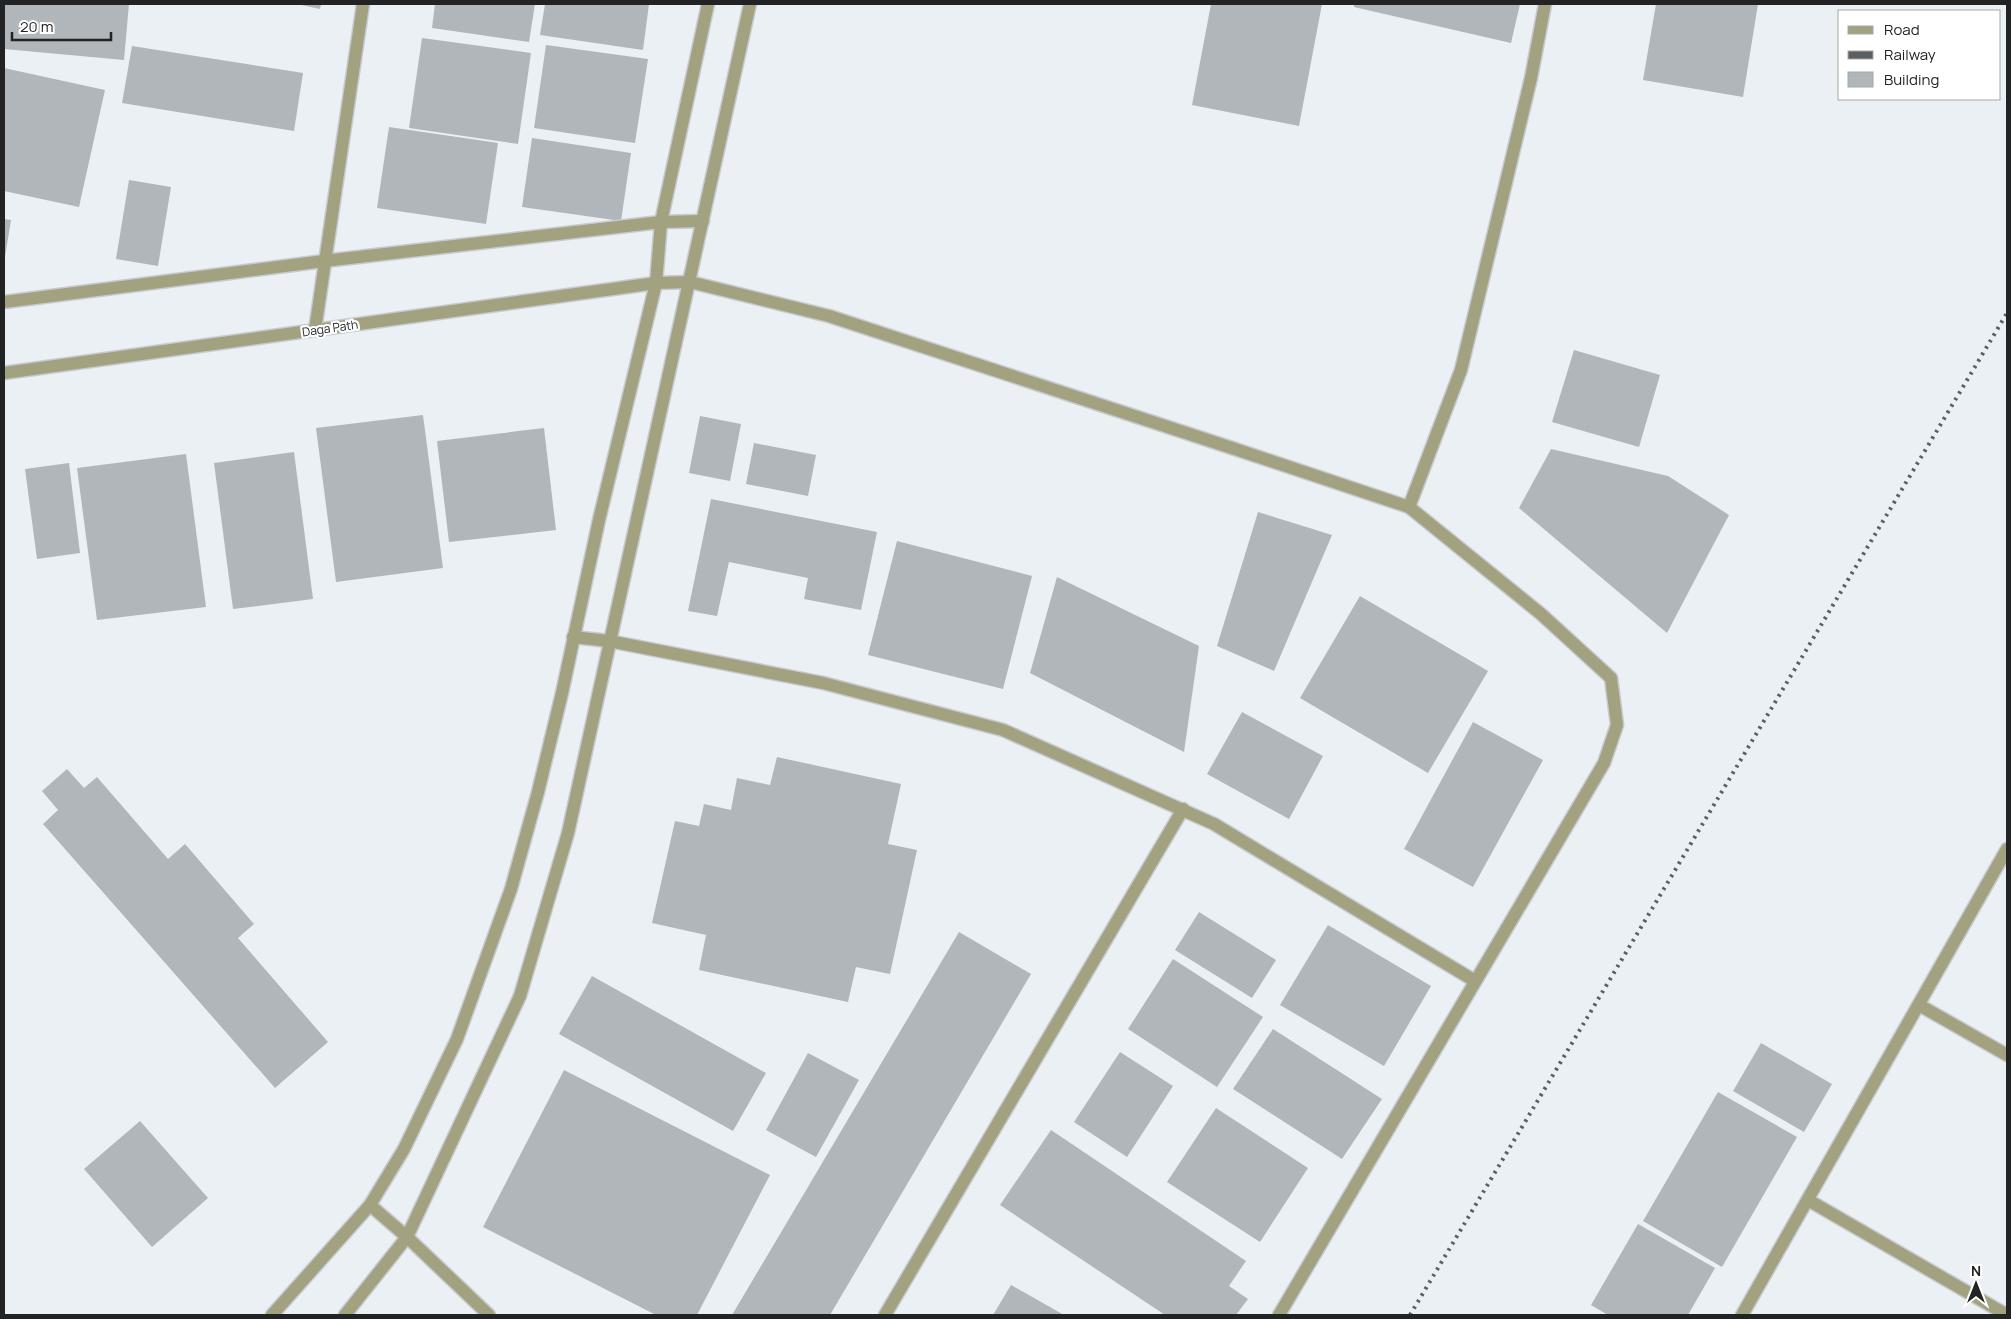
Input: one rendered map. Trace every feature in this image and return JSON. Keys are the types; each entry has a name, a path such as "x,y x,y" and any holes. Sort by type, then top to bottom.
{"street":[{"path":"315,330 363,4"},
{"path":"272,1315 370,1205 404,1149 456,1039 510,889 540,783 562,693 599,520 656,283 661,222 708,4"},
{"path":"345,1315 407,1237 520,996 568,833 750,4"},
{"path":"1279,1315 1604,763 1617,725 1611,678 1541,614 1408,507 1461,370 1531,78 1545,4"},
{"path":"4,302 324,261 661,222 703,222"},
{"name":"Daga Path","path":"4,373 656,283 690,282 829,316 1408,507"},
{"path":"573,637 609,641 823,683 1004,730 1214,824 1475,981"},
{"path":"885,1315 1183,809"},
{"path":"1742,1315 2007,849"},
{"path":"1919,1005 2007,1055"},
{"path":"1808,1200 2007,1315"},
{"path":"370,1205 407,1237 489,1315"}],"building":[{"path":"4,4 129,4 124,60 4,49"},
{"path":"297,4 321,4 320,9"},
{"path":"435,4 535,4 529,42 432,28"},
{"path":"545,4 649,4 643,50 540,35"},
{"path":"1211,4 1322,4 1299,126 1192,105"},
{"path":"1354,4 1520,4 1511,43 1354,7"},
{"path":"1656,4 1758,4 1743,97 1643,80"},
{"path":"422,38 531,53 518,144 409,128"},
{"path":"546,45 648,59 635,143 534,128"},
{"path":"132,46 303,73 294,131 122,103"},
{"path":"4,68 105,90 79,207 4,191"},
{"path":"389,127 498,143 486,224 377,208"},
{"path":"532,138 631,153 621,221 522,207"},
{"path":"129,180 171,187 158,266 116,259"},
{"path":"4,219 11,220 5,257 4,257"},
{"path":"1574,350 1660,375 1639,447 1552,422"},
{"path":"423,415 443,568 336,582 316,428"},
{"path":"700,416 741,424 730,481 689,473"},
{"path":"544,428 556,530 449,542 437,441"},
{"path":"754,443 816,455 808,496 746,484"},
{"path":"1551,449 1668,476 1729,515 1667,633 1519,508"},
{"path":"294,452 313,599 233,609 214,463"},
{"path":"186,454 206,607 97,620 77,468"},
{"path":"69,463 80,553 37,559 25,469"},
{"path":"711,499 877,532 861,610 804,599 808,578 729,562 717,616 688,611"},
{"path":"1258,512 1332,535 1274,671 1217,646"},
{"path":"897,541 1032,576 1003,689 868,655"},
{"path":"1057,577 1199,646 1184,752 1030,673"},
{"path":"1360,596 1488,671 1428,773 1300,698"},
{"path":"1242,712 1323,756 1289,819 1207,774"},
{"path":"1473,722 1543,760 1473,887 1404,849"},
{"path":"777,757 901,784 888,844 917,850 890,974 856,967 848,1002 699,970 706,935 652,923 675,821 699,826 704,804 731,810 737,778 770,785"},
{"path":"67,769 84,788 97,777 168,859 185,844 254,924 238,938 328,1042 275,1088 43,824 58,810 42,791"},
{"path":"1199,912 1276,960 1252,998 1175,950"},
{"path":"1328,925 1431,986 1384,1066 1280,1005"},
{"path":"959,932 1031,974 830,1315 732,1315"},
{"path":"1173,959 1263,1017 1217,1087 1128,1029"},
{"path":"592,976 766,1073 733,1131 559,1034"},
{"path":"1273,1029 1382,1099 1342,1159 1233,1089"},
{"path":"1761,1043 1832,1084 1804,1132 1733,1091"},
{"path":"1120,1052 1173,1086 1127,1157 1074,1122"},
{"path":"808,1053 859,1080 816,1157 766,1130"},
{"path":"564,1070 770,1175 697,1315 656,1315 483,1227"},
{"path":"1718,1092 1797,1137 1722,1267 1643,1221"},
{"path":"1216,1108 1308,1168 1260,1242 1167,1182"},
{"path":"140,1121 208,1198 152,1247 84,1169"},
{"path":"1051,1130 1246,1261 1229,1286 1248,1299 1236,1315 1165,1315 1000,1205"},
{"path":"1638,1224 1715,1268 1688,1315 1608,1315 1591,1305"},
{"path":"1011,1285 1064,1315 993,1315"}],"railway":[{"path":"1410,1315 2007,313"}]}
